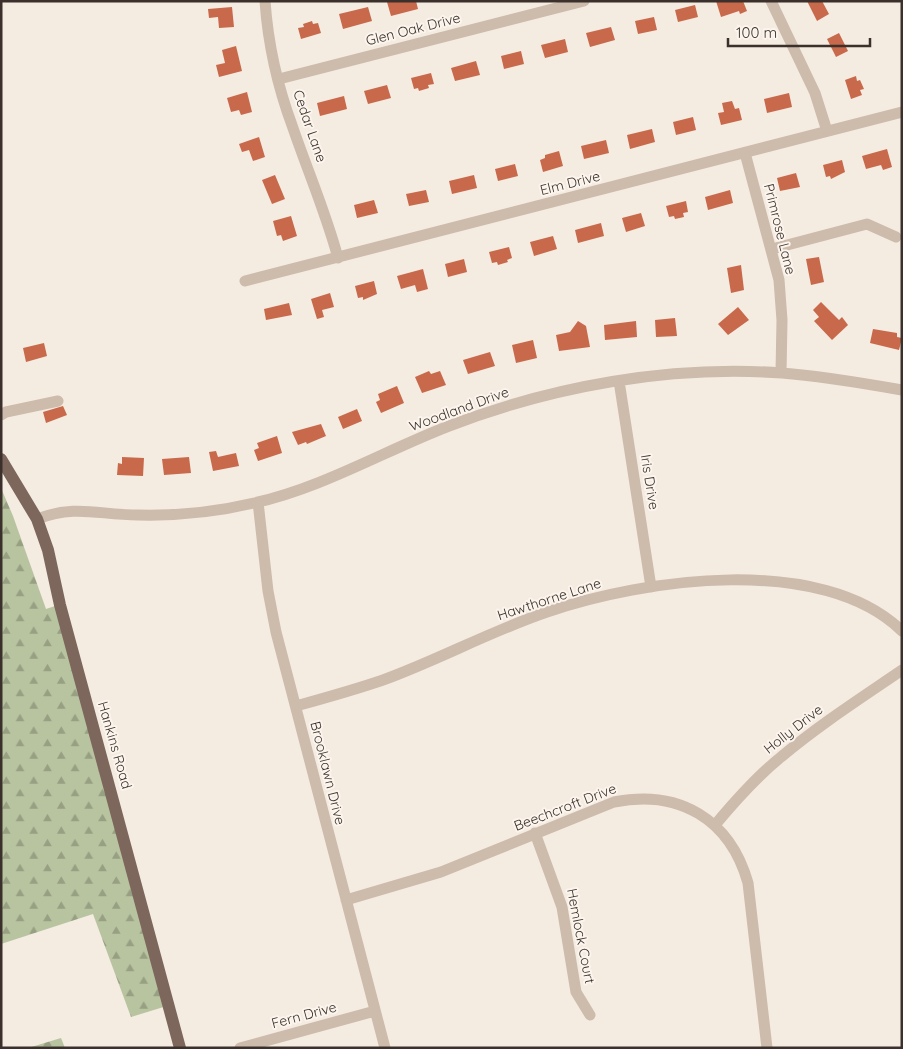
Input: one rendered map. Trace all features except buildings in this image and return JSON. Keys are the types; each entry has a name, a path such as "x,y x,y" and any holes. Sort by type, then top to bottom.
{"main road":[{"name":"Hankins Road","path":"1,459 37,519 48,550 60,605 180,1048"}],"street":[{"name":"Cedar Lane","path":"265,1 268,31 292,127 324,210 338,258"},
{"name":"Glen Oak Drive","path":"279,79 584,1"},
{"path":"771,1 815,93 827,131"},
{"name":"Elm Drive","path":"245,281 902,112"},
{"name":"Primrose Lane","path":"745,153 779,280 782,320 781,373"},
{"path":"772,249 868,224 896,236"},
{"name":"Woodland Drive","path":"37,519 64,510 163,515 216,510 258,502 315,484 464,421 532,400 619,381 690,374 781,373 902,390"},
{"name":"Iris Drive","path":"619,381 651,587"},
{"path":"1,414 58,401"},
{"name":"Brooklawn Drive","path":"258,502 268,591 276,632 385,1048"},
{"name":"Hawthorne Lane","path":"296,706 380,681 547,612 612,594 651,587 747,581 816,587 849,597 873,609 902,631"},
{"name":"Holly Drive","path":"715,826 755,780 779,758 806,736 902,670"},
{"name":"Beechcroft Drive","path":"346,900 441,872 614,802 643,798 675,803 697,812 715,826 738,855 748,883 767,1048"},
{"name":"Hemlock Court","path":"536,833 562,906 576,992 590,1014"},
{"name":"Fern Drive","path":"240,1048 375,1011"}],"green space":[{"path":"1,488 46,609 61,604 170,1005 131,1017 93,914 1,944"},
{"path":"61,1038 65,1048 28,1048"}]}
